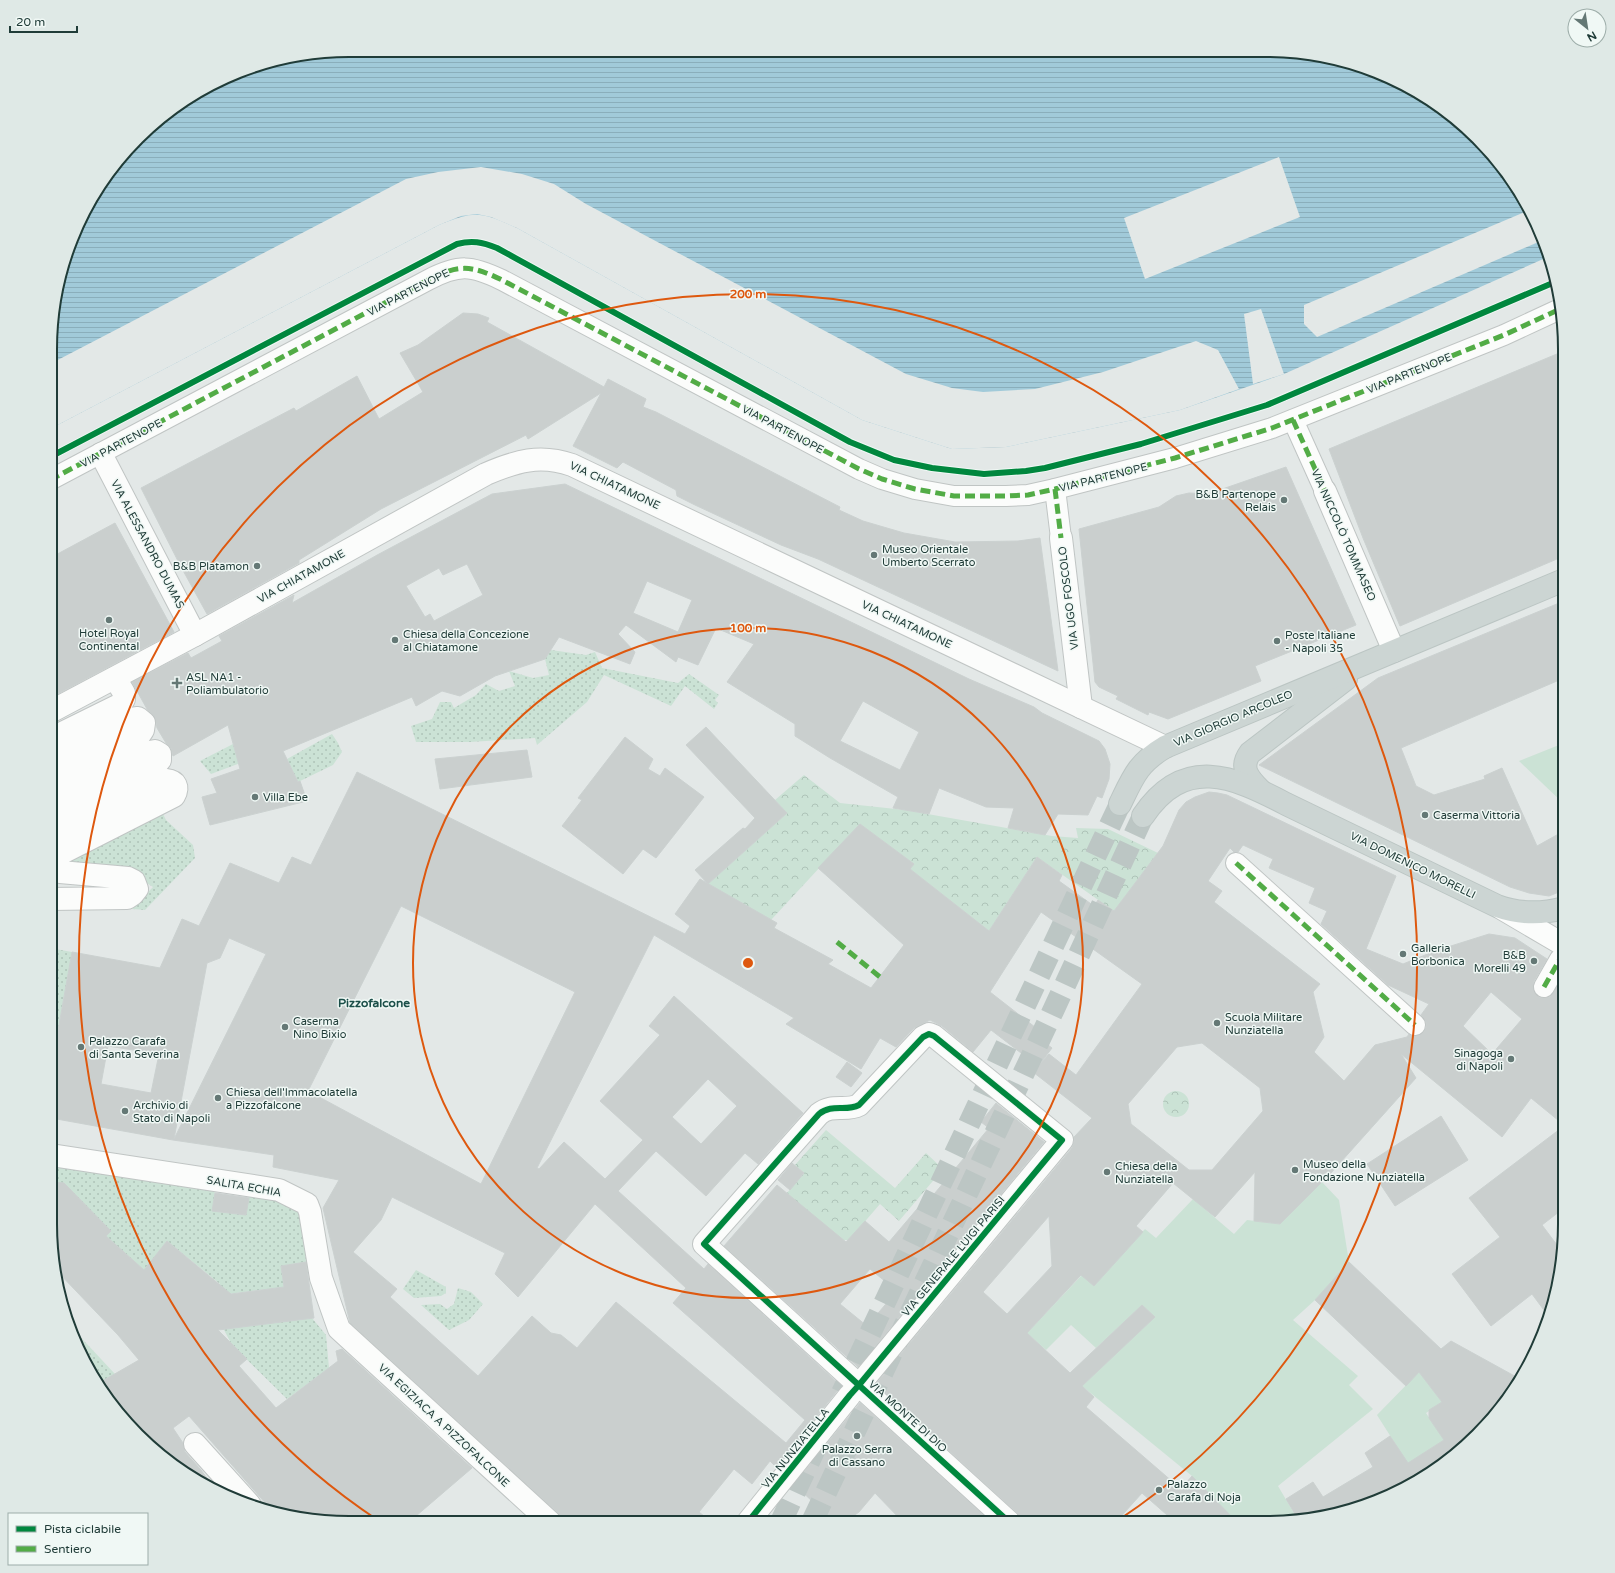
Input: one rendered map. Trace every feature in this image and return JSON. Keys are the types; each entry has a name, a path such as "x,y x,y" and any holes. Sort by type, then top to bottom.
{"main road":[{"name":"VIA GIORGIO ARCOLEO","path":"1120,804 1140,766 1165,747 1558,583"},
{"name":"VIA GIORGIO ARCOLEO","path":"1260,790 1246,773 1245,763 1250,753 1370,661"},
{"name":"VIA DOMENICO MORELLI","path":"1143,816 1156,800 1171,787 1180,782 1194,777 1206,776 1226,778 1260,790 1497,906"},
{"path":"1497,906 1514,911 1537,913 1558,909"}],"street":[{"name":"VIA PARTENOPE","path":"57,476 442,273 456,268 470,268 502,280 859,469 882,479 915,489 954,496 1028,495 1175,458 1247,437 1504,335 1556,311"},
{"name":"VIA NICCOLÒ TOMMASEO","path":"1293,420 1394,651"},
{"name":"VIA ALESSANDRO DUMAS","path":"101,454 195,635"},
{"name":"VIA CHIATAMONE","path":"57,708 195,635 486,474 518,462 547,458 572,465 1165,747"},
{"name":"VIA UGO FOSCOLO","path":"1055,489 1081,707"},
{"path":"57,736 121,704 124,698 124,693 115,678"},
{"path":"57,756 131,719 138,718 144,724 143,730 139,736 57,777"},
{"path":"57,797 149,752 155,751 160,754 160,760 156,765 57,816"},
{"path":"57,834 166,780 172,781 176,785 177,791 174,796 57,855"},
{"path":"1236,863 1415,1025"},
{"path":"57,870 60,872 128,878 134,881 137,889 127,898 57,899"},
{"name":"VIA DOMENICO MORELLI","path":"1497,906 1558,949"},
{"path":"1544,987 1558,960"},
{"name":"VIA GENERALE LUIGI PARISI","path":"704,1244 819,1114 828,1108 852,1108 859,1105 927,1035 931,1034 934,1036 1062,1140 858,1385"},
{"name":"SALITA ECHIA","path":"57,1156 279,1190 307,1204 310,1212 321,1278 339,1328"},
{"name":"VIA MONTE DI DIO","path":"704,1244 1002,1516"},
{"name":"VIA EGIZIACA A PIZZOFALCONE","path":"339,1328 543,1516"},
{"name":"VIA NUNZIATELLA","path":"753,1516 858,1385"},
{"path":"196,1444 240,1495"}],"green space":[{"path":"551,650 586,655 595,652 602,668 678,683 689,674 719,695 715,700 718,703 714,709 685,686 671,706 604,675 587,702 537,745 535,738 470,742 416,742 411,726 432,719 440,702 451,702 454,708 476,695 486,684 499,691 515,686 509,671 533,678 549,675 545,659"},
{"path":"332,734 342,752 333,765 298,782 287,759"},
{"path":"233,744 236,753 259,756 211,774 200,761"},
{"path":"1558,745 1558,798 1519,761"},
{"path":"804,775 840,803 905,810 1052,836 1078,838 1076,828 1108,829 1158,853 1114,911 1037,857 989,931 910,869 914,864 860,824 771,920 708,884 787,813 775,800"},
{"path":"162,812 166,820 193,845 195,858 145,910 132,909 153,887 128,871 63,866 64,861"},
{"path":"57,949 72,952 57,1036"},
{"path":"1176,1091 1185,1095 1189,1104 1185,1113 1176,1117 1167,1113 1163,1104 1167,1095"},
{"path":"826,1130 895,1188 926,1153 943,1169 899,1221 880,1204 849,1240 843,1240 836,1249 787,1193 804,1173 795,1165"},
{"path":"57,1166 215,1190 213,1211 246,1215 249,1195 302,1205 306,1262 281,1266 284,1287 220,1295 224,1329 312,1318 326,1335 329,1368 287,1399 232,1345 224,1330 196,1313 220,1284 167,1241 144,1270 106,1236 110,1231 64,1183 57,1182"},
{"path":"1322,1182 1339,1200 1349,1262 1315,1300 1293,1320 1358,1376 1349,1385 1373,1409 1278,1486 1295,1514 1230,1516 1192,1476 1082,1386 1155,1317 1142,1305 1096,1348 1071,1325 1046,1350 1027,1333 1082,1275 1094,1286 1145,1229 1156,1238 1193,1199 1234,1234 1247,1220 1280,1224"},
{"path":"416,1270 446,1287 446,1293 441,1296 414,1298 403,1289"},
{"path":"458,1288 471,1292 483,1304 469,1320 449,1330 421,1305 440,1304 447,1309 454,1304"},
{"path":"79,1335 115,1374 103,1381"},
{"path":"1419,1372 1442,1402 1426,1413 1444,1440 1424,1453 1431,1465 1415,1475 1377,1415"}],"water":[{"path":"349,57 1266,57 1304,59 1342,67 1378,79 1412,96 1444,117 1459,129 1486,156 1509,187 1528,220 1544,259 1284,374 1180,410 1006,447 952,449 862,420 517,228 486,216 478,215 462,217 439,225 57,425 57,349 59,311 67,273 72,255 87,220 96,203 117,171 142,142 156,129 171,117 203,96 255,72 311,59"}],"pier":[{"path":"1279,157 1300,217 1145,279 1124,218"},
{"path":"481,167 522,174 554,184 586,204 906,374 952,388 983,392 1035,389 1103,372 1196,341 1218,350 1239,389 1180,410 1006,447 952,449 862,420 517,228 491,217 477,214 461,216 439,225 57,425 57,360 406,179 438,172"},
{"path":"1524,212 1538,242 1317,337 1304,324 1304,305"},
{"path":"1261,309 1284,374 1253,384 1244,314"}],"building":[{"path":"463,313 478,314 489,318 487,322 604,387 608,379 646,399 643,407 656,412 840,507 839,510 863,521 904,533 955,542 1018,541 1040,538 1058,671 818,559 781,545 695,505 677,496 676,490 623,462 617,468 573,446 601,393 528,439 526,435 381,509 299,560 299,563 207,614 141,488 294,408 296,411 357,376 379,419 423,392 400,353 418,345"},
{"path":"1558,354 1558,559 1400,626 1363,538 1329,449"},
{"path":"1286,467 1356,625 1255,666 1261,681 1168,719 1149,712 1148,715 1116,699 1118,696 1099,687 1095,682 1079,529 1159,507 1176,496 1189,493 1208,494"},
{"path":"565,484 969,679 1034,707 1042,713 1099,741 1105,749 1110,764 1109,779 1102,798 1097,796 1088,815 1058,814 1045,835 1008,828 1014,808 986,807 939,788 929,814 893,808 898,797 795,736 795,724 727,682 754,644 716,628 698,665 678,657 676,662 626,625 618,634 635,652 630,664 559,637 545,659 495,676 460,696 442,691 416,706 412,697 283,751 298,782 300,781 307,801 210,825 202,797 217,793 211,779 240,769 228,725 173,756 171,748 166,743 157,728 155,718 147,709 132,682 188,653 191,658 222,641 219,636 294,595 292,603 379,554 492,494","holes":["467,564 483,595 434,621 430,614 425,617 406,586 439,568 443,575","647,581 692,600 678,632 633,613","863,701 919,732 900,770 840,741"]},
{"name":"Hotel Royal Continental","path":"115,523 174,632 57,694 57,554"},
{"path":"1558,603 1558,681 1401,748 1416,786 1434,795 1485,779 1484,776 1502,768 1537,846 1558,834 1558,892 1549,896 1529,893 1510,887 1259,765 1378,678"},
{"path":"706,727 787,813 708,884 695,870 743,828 745,829 755,818 686,745"},
{"path":"625,737 653,759 648,769 660,776 665,768 704,797 656,858 643,849 623,874 562,826 582,800 578,798"},
{"path":"527,750 532,777 440,789 435,759"},
{"path":"357,772 685,934 690,926 675,914 700,879 777,923 774,928 833,960 828,964 871,988 904,945 818,868 860,824 914,864 910,869 989,931 1037,857 1062,875 1059,881 1094,906 1098,900 1114,911 1163,846 1179,810 1186,802 1209,792 1218,793 1227,795 1396,876 1366,949 1403,964 1435,951 1489,934 1515,938 1547,959 1534,981 1533,987 1534,992 1539,997 1544,998 1550,997 1558,984 1558,1120 1531,1098 1502,1137 1401,1054 1416,1078 1331,1173 1280,1224 1254,1221 1255,1172 1215,1217 1173,1183 1136,1226 1143,1232 1094,1286 1081,1275 1027,1333 1070,1373 1142,1305 1155,1317 1082,1386 1094,1397 1086,1407 1181,1489 1192,1476 1231,1516 1168,1516 1142,1493 1121,1516 1019,1516 876,1384 1072,1148 1074,1137 1092,1118 1033,1072 1038,1066 991,1030 973,1052 942,1026 930,1020 914,1028 896,1047 880,1038 861,1069 786,1024 794,1018 654,935 537,1168 539,1169 564,1142 605,1179 643,1140 600,1101 660,1035 649,1026 674,996 803,1113 758,1164 745,1153 706,1196 656,1151 618,1191 704,1269 708,1264 841,1386 776,1467 770,1461 752,1484 734,1469 699,1512 704,1516 560,1516 350,1323 323,1208 339,1180 273,1167 274,1155 173,1140 57,1119 57,1036 72,952 160,968 182,919 199,926 230,863 279,883 292,857 311,865","holes":["1243,845 1273,859 1269,868 1315,888 1309,903 1327,911 1321,924 1388,985 1429,1004 1421,1015 1426,1022 1426,1028 1423,1033 1418,1036 1409,1034 1407,1037 1375,1045 1344,1081 1314,1052 1324,1037 1313,992 1320,984 1214,902 1222,891 1208,881 1230,848 1234,852 1238,852","401,906 575,992 481,1184 308,1091","1041,912 1142,984 1076,1075 1049,1054 1039,1065 1052,1048 1036,1036 1040,1031 990,992","229,938 266,954 174,1139 207,963 220,958","1491,992 1522,1019 1492,1054 1463,1026","1202,1043 1260,1088 1263,1111 1212,1170 1189,1170 1131,1124 1128,1104 1177,1047","108,1046 159,1054 151,1093 101,1084","708,1079 737,1106 701,1144 672,1117","392,1197 505,1253 495,1274 518,1297 595,1204 686,1288 673,1303 805,1420 786,1443 616,1302 577,1348 561,1335 551,1333 532,1316 478,1376 390,1297 397,1289 353,1252 381,1220","1049,1216 1052,1266 1007,1314 983,1292"]},
{"path":"847,1062 862,1073 851,1087 836,1077"},
{"path":"996,1103 1044,1142 858,1367 724,1246 777,1185 846,1242 865,1221 889,1242 917,1209 920,1211 989,1128 981,1122","holes":["870,1269 897,1291 867,1326 840,1304"]},
{"path":"1441,1116 1468,1160 1395,1206 1367,1164"},
{"path":"1558,1131 1558,1213 1542,1225 1557,1245 1556,1262 1545,1311 1532,1294 1491,1326 1452,1274 1500,1237 1469,1198"},
{"path":"792,1163 804,1173 790,1190 778,1180"},
{"path":"57,1182 64,1183 111,1231 106,1236 144,1270 167,1241 231,1294 284,1287 281,1266 306,1262 314,1318 218,1330 247,1359 239,1366 276,1408 338,1361 336,1351 342,1349 472,1468 416,1516 349,1516 311,1514 266,1504 189,1416 173,1428 183,1443 185,1452 208,1480 171,1456 142,1431 129,1417 103,1381 139,1360 118,1335 62,1276 59,1262"},
{"path":"215,1193 249,1198 246,1215 212,1211"},
{"path":"1349,1262 1441,1349 1451,1341 1515,1376 1498,1402 1473,1431 1444,1456 1428,1467 1395,1486 1360,1501 1304,1514 1294,1515 1286,1499 1313,1482 1323,1497 1373,1467 1365,1453 1390,1436 1408,1463 1444,1440 1429,1418 1429,1410 1442,1402 1419,1372 1406,1386 1315,1300"},
{"name":"Palazzo Serra di Cassano","path":"860,1403 984,1516 897,1516 875,1493 859,1512 853,1516 828,1516 794,1484"}],"tunnel":[{"path":"842,1393 1120,804"},
{"path":"815,1516 1053,1011 1143,816"},
{"path":"784,1516 820,1438"}],"marked path":[{"path":"57,476 428,280 448,271 465,268 482,271 502,280 859,469 882,479 915,489 954,496 1028,495 1175,458 1272,428 1504,335 1556,311"},
{"path":"1293,420 1325,491"},
{"path":"1055,489 1061,538"},
{"path":"1236,863 1415,1025"},
{"path":"837,942 880,977"},
{"path":"1544,987 1558,962"}],"cycle path":[{"path":"57,453 457,244 467,242 482,243 497,248 850,442 894,460 932,468 984,474 1045,468 1141,444 1267,405 1550,284"},
{"path":"929,1034 934,1036 1062,1140 859,1385 704,1244 819,1114 829,1109 849,1108 859,1105 923,1037 929,1034"},
{"path":"753,1516 859,1385"},
{"path":"859,1385 1002,1516"}],"place":[{"name":"B&B Partenope Relais","path":"1284,500"},
{"name":"Museo Orientale Umberto Scerrato","path":"874,555"},
{"name":"B&B Platamon","path":"257,566"},
{"name":"Hotel Royal Continental","path":"109,620"},
{"name":"Chiesa della Concezione al Chiatamone","path":"395,640"},
{"name":"Poste Italiane - Napoli 35","path":"1277,641"},
{"name":"ASL NA1 - Poliambulatorio","path":"177,683"},
{"name":"Villa Ebe","path":"255,797"},
{"name":"Caserma Vittoria","path":"1425,815"},
{"name":"Galleria Borbonica","path":"1403,954"},
{"name":"B&B Morelli 49","path":"1534,961"},
{"name":"Scuola Militare Nunziatella","path":"1217,1023"},
{"name":"Caserma Nino Bixio","path":"285,1027"},
{"name":"Palazzo Carafa di Santa Severina","path":"81,1047"},
{"name":"Sinagoga di Napoli","path":"1511,1059"},
{"name":"Chiesa dell'Immacolatella a Pizzofalcone","path":"218,1098"},
{"name":"Archivio di Stato di Napoli","path":"125,1111"},
{"name":"Museo della Fondazione Nunziatella","path":"1295,1170"},
{"name":"Chiesa della Nunziatella","path":"1107,1172"},
{"name":"Palazzo Serra di Cassano","path":"857,1436"},
{"name":"Palazzo Carafa di Noja","path":"1159,1490"}],"district":[{"name":"Pizzofalcone","path":"374,1003"}]}
